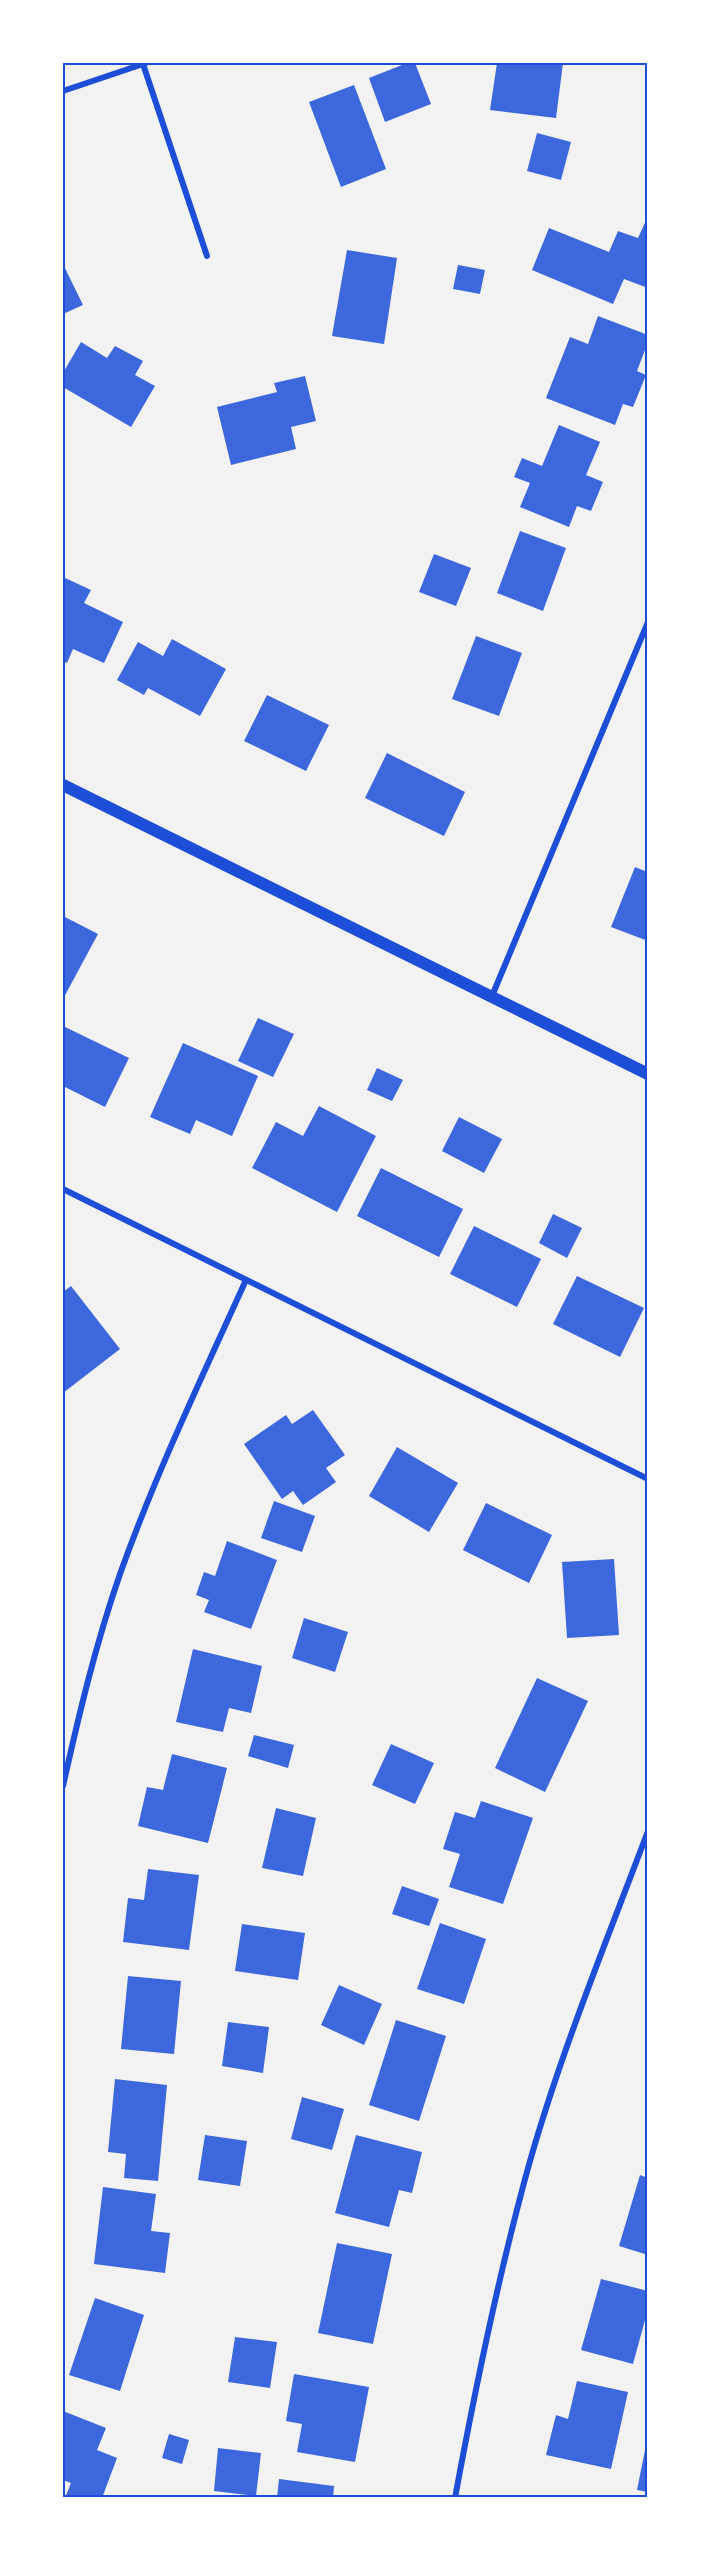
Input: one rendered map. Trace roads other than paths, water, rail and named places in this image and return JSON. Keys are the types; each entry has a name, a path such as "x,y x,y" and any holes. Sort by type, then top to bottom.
{"main road":[{"path":"63,785 648,1074"}],"street":[{"path":"63,91 145,64 207,256"},
{"path":"492,996 648,622"},
{"path":"63,1189 648,1479"},
{"path":"63,1786 80,1709 121,1574 162,1468 246,1280"},
{"path":"455,2498 481,2359 504,2259 531,2160 561,2062 648,1831"}]}
